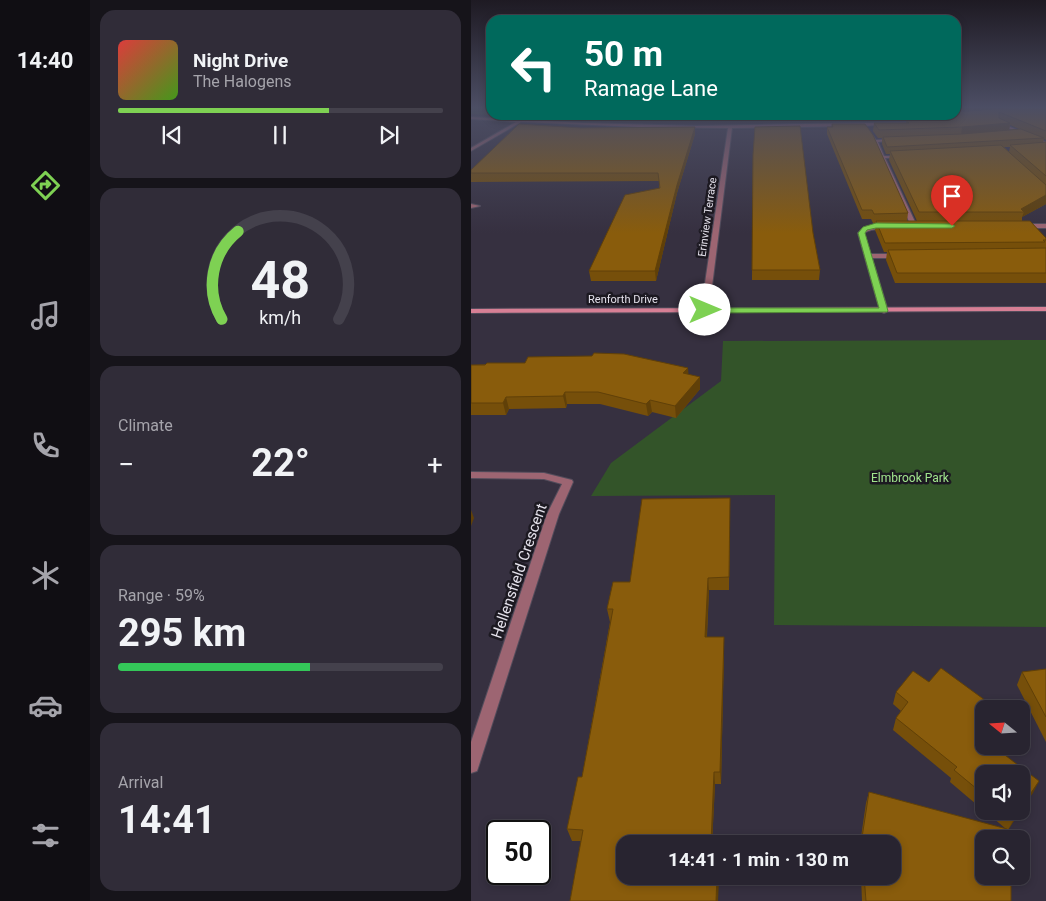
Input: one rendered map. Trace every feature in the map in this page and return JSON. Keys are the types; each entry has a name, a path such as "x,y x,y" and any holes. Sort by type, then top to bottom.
{"main road":[{"name":"Renforth Drive","path":"471,311 1046,309"}],"street":[{"name":"Erinview Terrace","path":"705,310 726,149"},
{"path":"880,149 914,226"},
{"path":"883,157 912,156"},
{"path":"884,311 861,233 865,229 876,226 895,226"},
{"path":"905,226 924,226"},
{"path":"1018,226 1046,226"},
{"path":"868,256 908,256"},
{"name":"Hellensfield Crescent","path":"471,475 544,476 568,482 553,514 471,764"}],"green space":[{"name":"Elmbrook Park","path":"1046,340 1046,627 774,625 775,495 591,496 611,463 721,381 723,341"}],"building":[{"path":"493,149 688,149 655,271 589,271 625,195 660,188 658,173 471,173 471,170"},
{"path":"753,149 803,149 813,233 820,270 752,270"},
{"path":"836,149 879,149 908,213 874,214 872,210 862,210"},
{"path":"1006,149 1046,185 1046,195 1021,209 1024,212 919,212 890,151"},
{"path":"1015,149 1046,149 1046,176"},
{"path":"876,221 1030,221 1046,240 1043,240 1045,242 885,243"},
{"path":"1046,248 1046,273 897,273 888,250"},
{"path":"594,353 624,354 688,368 683,373 700,377 675,406 650,400 646,404 598,392 565,392 563,396 506,397 503,403 471,403 471,365 525,363 528,357 592,356"},
{"path":"730,498 729,577 708,578 705,637 724,637 720,772 714,772 711,835 616,835 616,885 717,885 716,901 570,901 583,830 567,829 578,777 582,777 597,697 613,609 607,609 613,582 630,582 642,499"},
{"path":"941,668 985,700 975,700 975,755 1005,755 1018,765 975,765 975,787 954,770 957,767 896,718 908,702 896,692 913,671 929,682"},
{"path":"1046,669 1046,717 1022,672"},
{"path":"1030,774 1039,781 1030,794"},
{"path":"869,792 1007,829 975,830 975,885 1011,885 1011,901 866,901 865,885 901,885 901,835 862,835"}],"route":[{"path":"705,310 884,311 861,233 865,229 876,226 952,226"}]}
